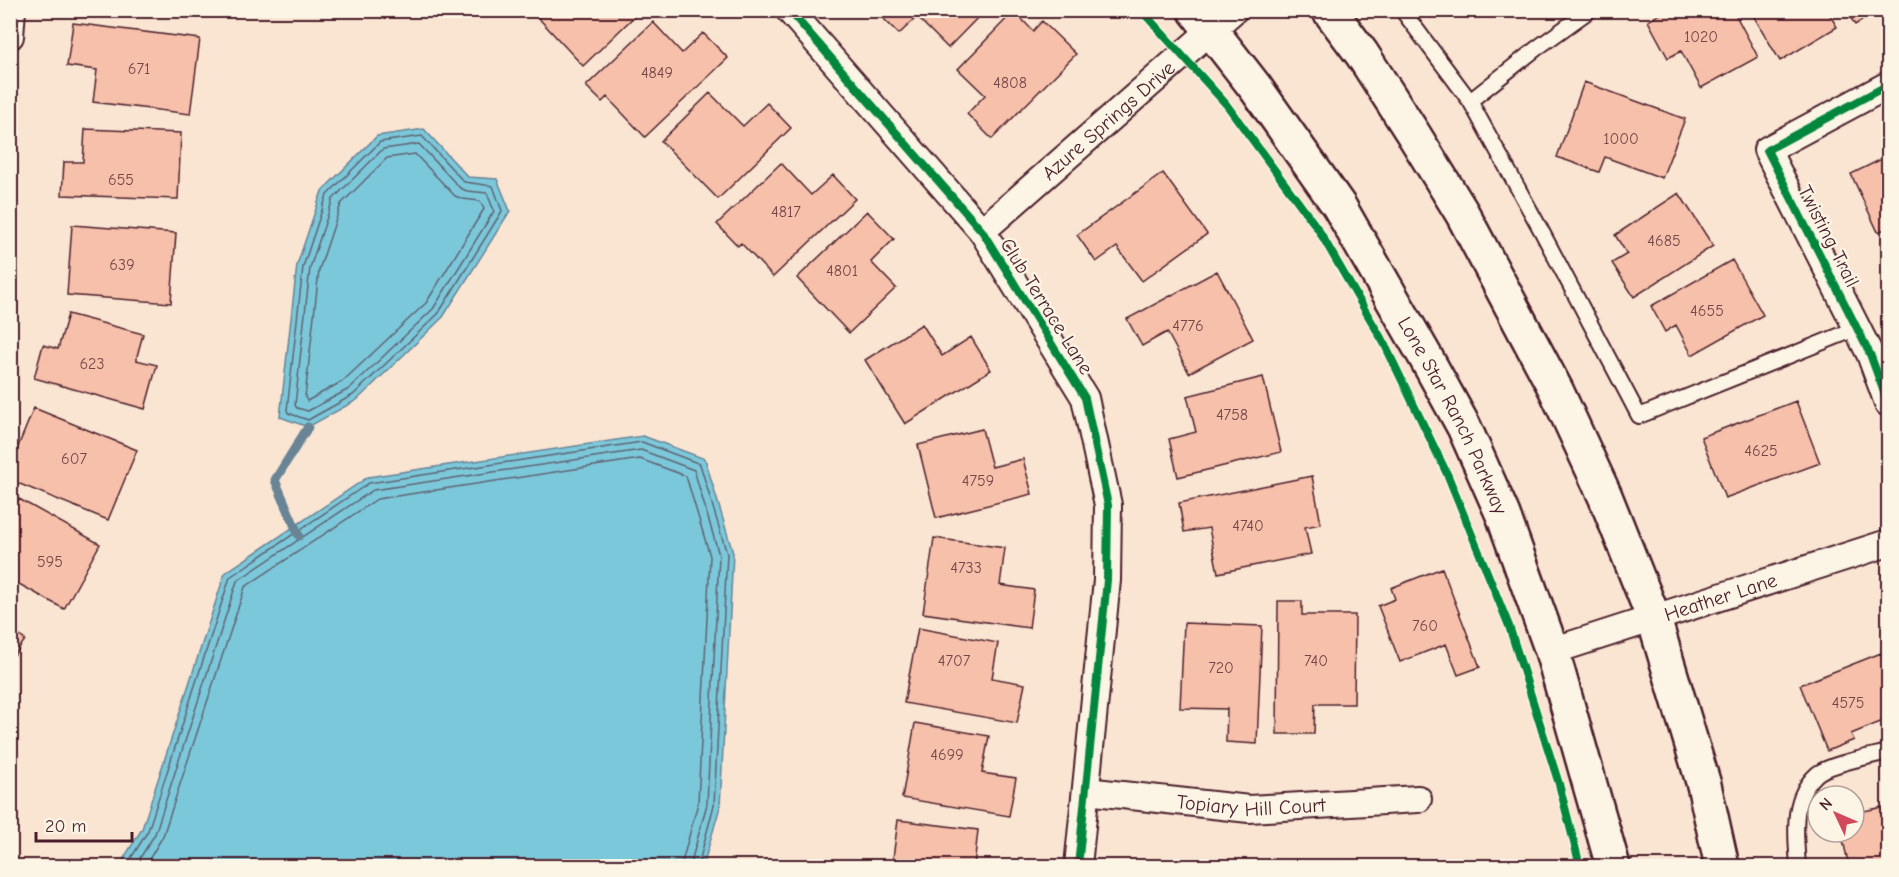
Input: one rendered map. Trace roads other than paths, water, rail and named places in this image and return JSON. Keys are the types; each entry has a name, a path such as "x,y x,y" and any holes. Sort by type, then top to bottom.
{"main road":[{"path":"1329,10 1367,63 1462,213 1556,390 1605,496 1654,619 1704,785 1722,867"},
{"name":"Lone Star Ranch Parkway","path":"1214,17 1255,87 1339,206 1464,427 1503,515 1552,651 1613,867"}],"street":[{"path":"10,36 12,10"},
{"name":"Club Terrace Lane","path":"789,10 982,231 1085,398 1108,505 1107,580 1078,867"},
{"name":"Azure Springs Drive","path":"982,231 1214,17"},
{"name":"Twisting Trail","path":"1888,85 1767,150 1870,354 1888,403"},
{"name":"Heather Lane","path":"1552,651 1888,543"},
{"name":"Topiary Hill Court","path":"1086,790 1250,809 1418,799"}],"lane":[{"path":"1402,10 1470,101 1639,416 1857,328"},
{"path":"1470,101 1590,10"},
{"path":"1798,867 1796,811 1802,794 1817,773 1830,767 1888,752"}],"water":[{"path":"424,129 468,177 497,179 510,211 443,317 357,400 308,427 280,417 297,265 322,191 377,136"},
{"path":"643,436 705,459 733,553 720,807 703,866 119,866 142,829 225,573 368,477"}],"waterway":[{"path":"299,536 275,480 308,427"}]}
